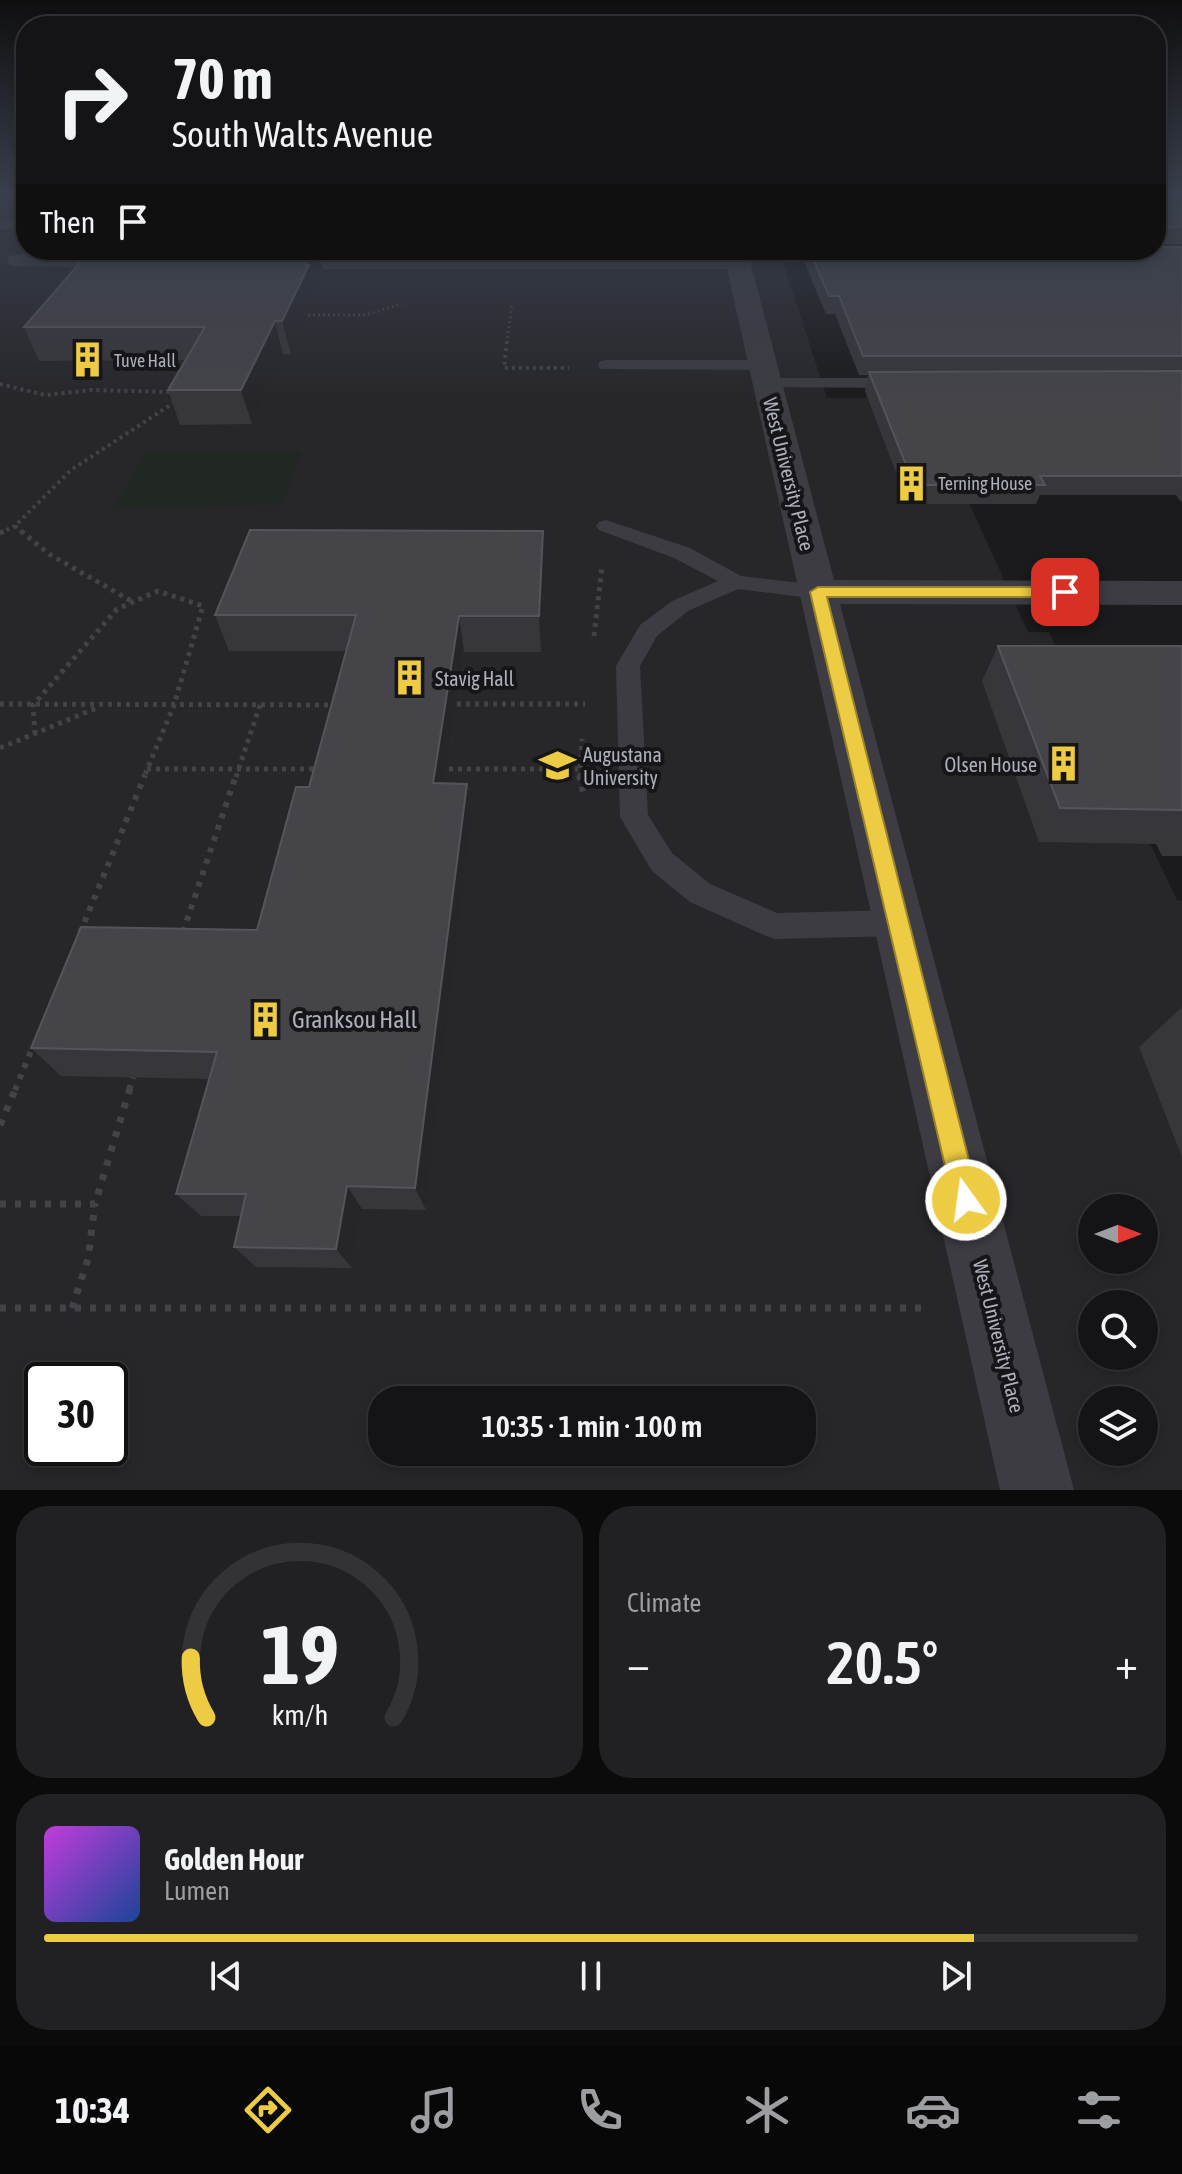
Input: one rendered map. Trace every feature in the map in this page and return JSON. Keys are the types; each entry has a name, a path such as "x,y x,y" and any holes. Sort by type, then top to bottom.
{"street":[{"path":"0,278 15,264"},
{"name":"West University Place","path":"738,264 1037,1490"},
{"path":"818,592 1182,593"}],"lane":[{"path":"606,365 916,383"},
{"path":"606,526 682,553 736,582 818,592"},
{"path":"736,582 680,606 669,614 648,631 628,666 634,817 662,862 700,893 775,926 899,923"}],"path":[{"path":"513,295 504,368 578,368"},
{"path":"0,384 45,395 92,390 175,392"},
{"path":"0,533 15,526 71,470 189,392"},
{"path":"15,526 49,554 133,602"},
{"path":"592,645 606,526"},
{"path":"35,734 33,705 117,609 158,591 203,606 174,705 77,940"},
{"path":"0,704 336,705"},
{"path":"457,704 586,704"},
{"path":"0,748 103,705"},
{"path":"179,945 260,705"},
{"path":"147,769 332,769"},
{"path":"424,769 578,769"},
{"path":"0,1125 35,1040"},
{"path":"72,1308 88,1259 95,1204 133,1077"},
{"path":"0,1204 95,1204"},
{"path":"0,1308 938,1308"}],"shaded area":[{"name":"Augustana University","path":"0,264 783,264 827,398 921,398 1028,632 1049,632 1177,900 1182,901 1182,1490 0,1490"},
{"path":"301,452 282,505 115,507 145,453"}],"building":[{"path":"79,264 309,265 282,321 275,321 241,390 168,390 205,327 24,327"},
{"path":"815,264 1182,264 1182,356 863,356 839,296 829,296"},
{"path":"1182,371 1182,476 1040,476 1045,485 914,485 869,372"},
{"path":"250,530 543,531 539,616 459,616 433,783 467,784 415,1188 347,1186 336,1249 234,1247 246,1194 176,1194 217,1052 31,1048 81,927 257,930 296,787 309,787 356,615 215,615"},
{"path":"998,646 1182,646 1182,810 1060,808"}],"place":[{"name":"Tuve Hall","path":"88,360"},
{"name":"Terning House","path":"912,483"},
{"name":"Stavig Hall","path":"409,678"},
{"name":"Olsen House","path":"1063,764"},
{"name":"Augustana University","path":"557,766"},
{"name":"Granksou Hall","path":"266,1019"}],"route":[{"path":"966,1200 818,592 1065,592"}]}
